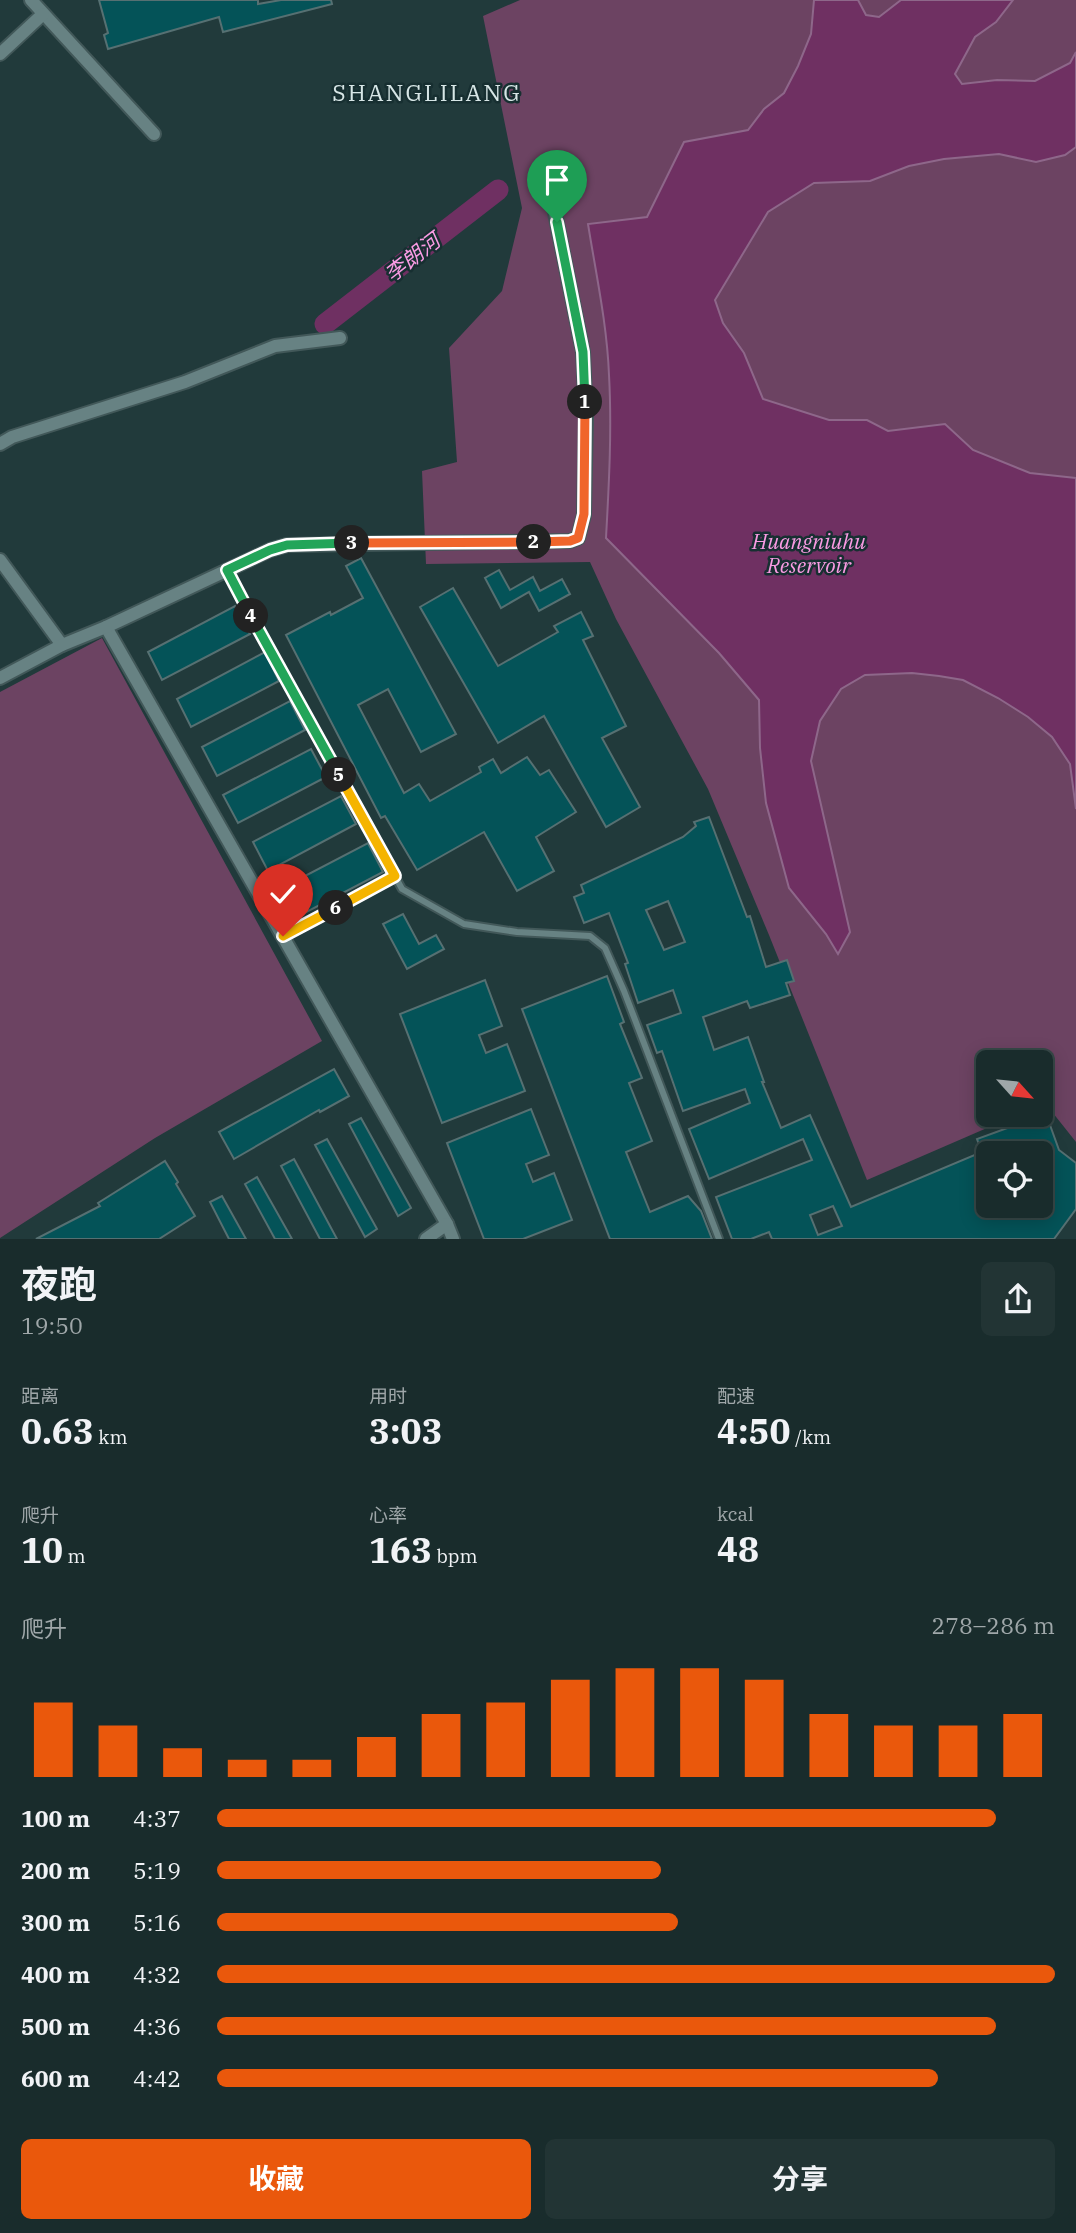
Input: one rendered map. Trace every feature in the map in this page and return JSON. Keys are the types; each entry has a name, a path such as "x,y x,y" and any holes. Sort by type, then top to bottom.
{"street":[{"path":"31,0 153,134"},
{"path":"0,54 43,14"},
{"path":"0,678 62,645 107,627 270,550 287,545 570,541 578,538 584,514 586,417 583,352 549,183"},
{"path":"0,444 12,437 186,382 275,346 340,338"},
{"path":"0,560 62,645"},
{"path":"107,627 447,1224 453,1239"},
{"path":"426,1239 447,1224"}],"lane":[{"path":"227,570 402,889 464,924 517,932 590,936 605,948 719,1239"},
{"path":"283,936 395,876"}],"shaded area":[{"path":"520,0 1076,0 1076,1142 1054,1114 1054,1050 976,1050 976,1127 989,1127 867,1180 708,789 616,619 590,562 426,564 422,471 457,462 449,348 502,291 522,208 483,16"},
{"path":"102,638 322,1041 155,1138 0,1238 0,692"}],"water":[{"name":"Huangniuhu Reservoir","path":"814,0 858,0 866,15 879,17 901,0 1013,0 996,22 975,37 955,74 962,84 997,80 1035,81 1070,63 1076,52 1076,147 1065,155 1036,162 999,154 944,159 909,166 870,181 814,183 768,212 715,300 723,323 744,353 763,399 829,420 867,420 888,431 945,424 973,450 1030,473 1076,478 1076,809 1070,764 1052,737 1028,717 963,680 912,673 865,675 841,689 820,721 811,761 850,932 838,954 826,934 789,888 766,803 760,748 759,700 719,653 606,538 610,436 608,356 588,224 647,217 684,142 748,130 764,109 784,93 798,66 811,34"}],"building":[{"path":"99,0 258,0 258,4 281,0 331,0 332,4 223,32 219,17 108,49 104,35 108,33"},
{"path":"361,558 456,734 421,752 388,689 358,705 404,793 419,784 430,801 481,772 479,767 493,759 501,773 527,757 540,775 549,770 576,812 536,837 554,871 517,891 484,832 417,870 385,816 381,818 286,635 363,598 346,566"},
{"path":"499,570 510,590 533,577 540,591 562,579 570,594 539,611 529,592 501,608 485,578"},
{"path":"453,588 498,666 558,632 554,626 581,612 593,636 583,640 626,726 602,738 640,807 606,827 544,716 498,743 420,607"},
{"path":"235,606 250,634 162,680 148,652"},
{"path":"265,652 279,681 191,727 177,699"},
{"path":"290,701 305,730 217,776 202,747"},
{"path":"311,749 326,777 238,823 223,795"},
{"path":"341,796 356,824 268,871 253,842"},
{"path":"709,817 747,917 750,916 766,967 787,960 794,981 786,983 790,995 750,1008 747,1001 703,1017 714,1050 748,1037 762,1082 781,1128 810,1115 851,1207 976,1155 976,1218 1053,1218 1053,1141 977,1139 1010,1127 1051,1127 1059,1150 1076,1163 1076,1209 1054,1239 772,1239 769,1232 751,1239 732,1239 716,1197 812,1160 803,1139 709,1179 689,1129 750,1103 745,1089 683,1111 662,1051 657,1053 647,1025 681,1013 673,990 638,1003 625,964 628,963 609,913 584,923 574,897 584,893 581,885 683,837 696,826 694,822","holes":["668,901 685,942 664,950 646,910","833,1206 842,1226 818,1235 810,1215"]},
{"path":"368,843 383,872 295,918 280,889"},
{"path":"403,914 419,944 436,935 444,949 407,969 383,924"},
{"path":"607,976 624,1022 620,1024 642,1078 629,1083 652,1141 626,1152 650,1212 688,1196 701,1211 712,1239 610,1239 522,1009"},
{"path":"485,980 502,1026 479,1035 486,1053 507,1044 525,1091 442,1123 400,1014"},
{"path":"334,1069 349,1096 320,1112 319,1110 234,1159 219,1132"},
{"path":"531,1109 549,1155 526,1164 533,1182 554,1173 572,1220 523,1239 484,1239 447,1143"},
{"path":"361,1118 411,1208 398,1216 349,1124"},
{"path":"327,1139 377,1229 365,1237 315,1145"},
{"path":"294,1159 337,1239 320,1239 281,1166"},
{"path":"165,1161 195,1216 159,1239 36,1239 100,1206 98,1203"},
{"path":"257,1177 292,1239 275,1239 245,1184"},
{"path":"222,1196 246,1239 229,1239 210,1202"}],"waterway":[{"name":"李朗河","path":"325,324 498,190"}],"district":[{"name":"SHANGLILANG","path":"427,92"}],"route":[{"path":"283,936 395,876 227,570 287,545 570,541 578,538 582,531 584,514 586,417 583,352 557,222"}]}
